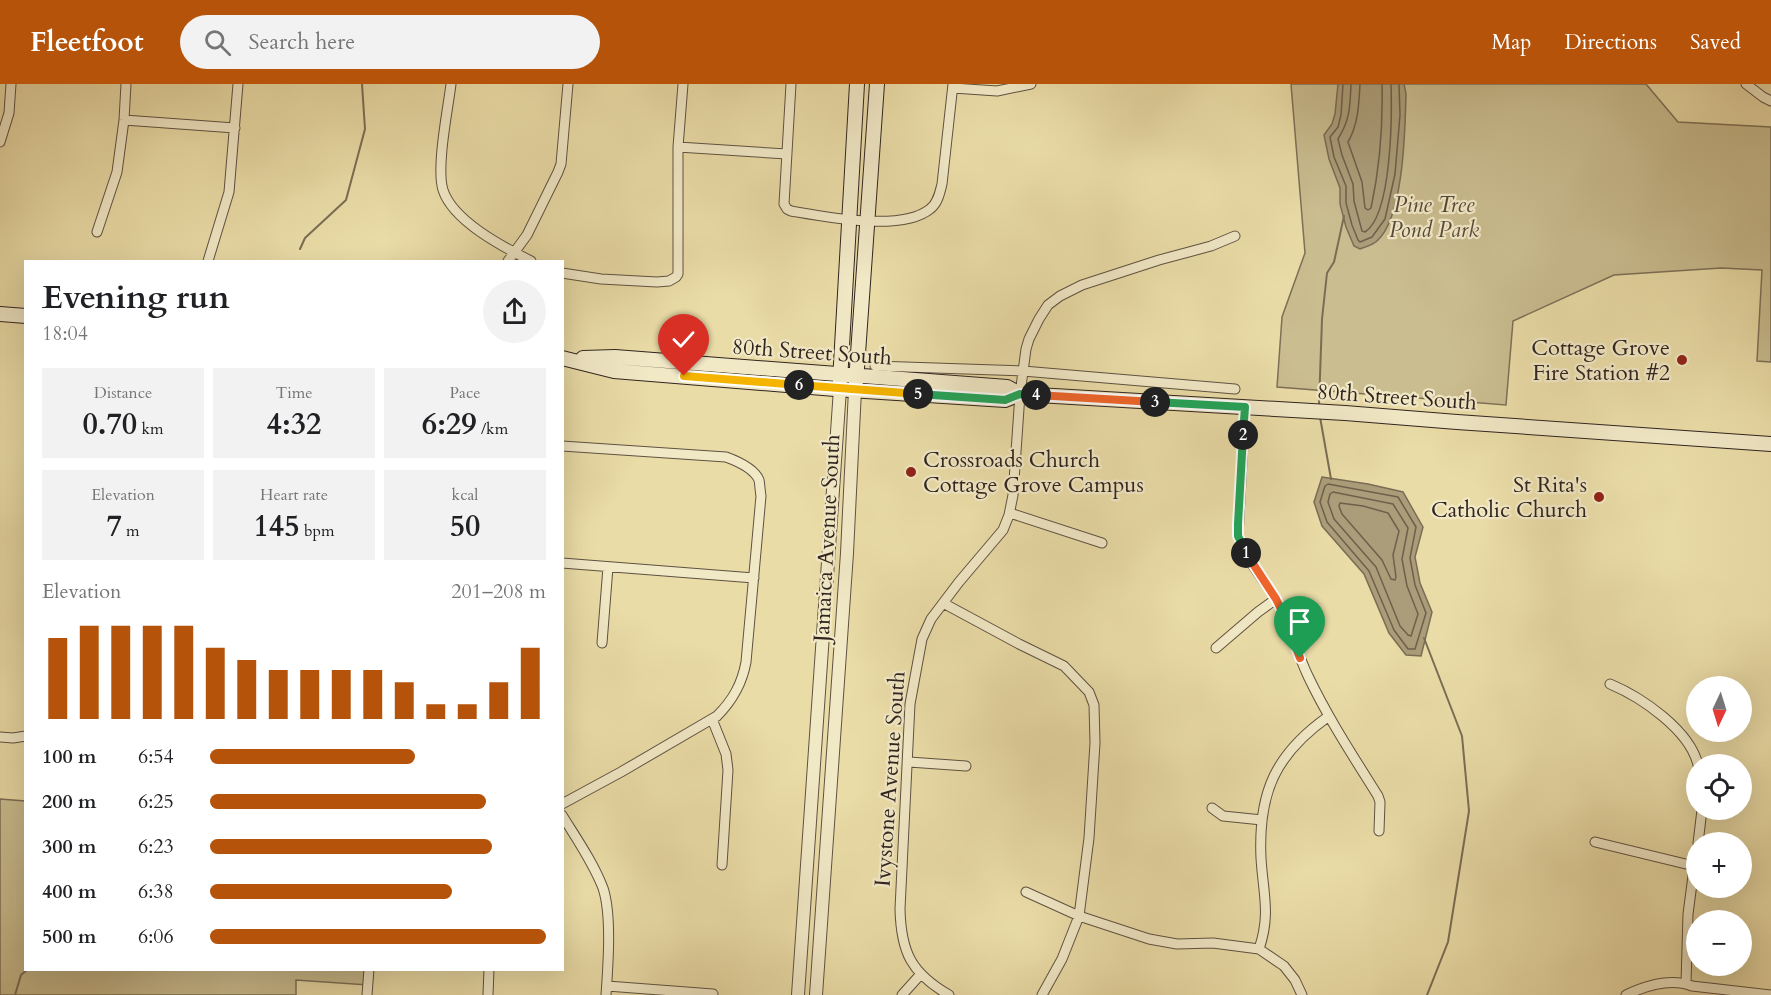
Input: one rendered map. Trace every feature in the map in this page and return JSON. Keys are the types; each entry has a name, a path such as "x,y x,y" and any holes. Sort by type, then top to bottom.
{"main road":[{"name":"Jamaica Avenue South","path":"840,389 857,84"},
{"name":"Jamaica Avenue South","path":"855,390 877,84"},
{"path":"0,314 24,316"},
{"name":"80th Street South","path":"564,358 615,357 1007,387 1020,394 1336,412 1771,444"},
{"name":"80th Street South","path":"564,358 614,370 840,389 1005,400 1020,394"}],"street":[{"path":"0,142 9,113 11,84"},
{"path":"97,232 117,172 126,84"},
{"path":"208,260 229,192 238,84"},
{"path":"451,84 441,164 442,187 447,200 466,222 529,260"},
{"path":"509,260 527,235 561,164 568,84"},
{"path":"564,273 601,279 657,282 669,281 678,274 678,147 682,84"},
{"path":"791,84 784,204 791,211 849,220 901,220 917,216 932,208 942,184 953,86 998,91 1030,84"},
{"path":"1746,84 1771,101"},
{"path":"124,120 235,128"},
{"path":"678,147 787,154"},
{"name":"Ivystone Avenue South","path":"949,995 920,975 908,956 900,930 910,704 922,639 932,619 1003,530 1010,513 1020,394 1029,339 1048,305 1082,285 1159,260 1212,246 1235,236"},
{"path":"678,274 689,278"},
{"name":"80th Street South","path":"875,366 1023,371 1235,389"},
{"name":"Jamaica Avenue South","path":"798,995 840,389"},
{"name":"Jamaica Avenue South","path":"816,995 847,565 855,390"},
{"path":"1245,407 1238,536 1276,599 1300,658 1329,716 1378,796 1380,802 1379,831"},
{"path":"564,446 726,457 740,462 756,475 759,481 760,496 744,674 737,691 728,705 712,719 564,803"},
{"path":"1010,513 1102,543"},
{"path":"564,563 754,578"},
{"path":"602,643 608,567"},
{"path":"1216,648 1276,599"},
{"path":"943,603 1064,666 1089,692 1094,705 1095,743 1089,838 1079,916 1062,959 1042,995"},
{"path":"1610,684 1624,690 1667,720 1683,736 1694,754"},
{"path":"1259,949 1264,935 1266,914 1261,858 1262,819 1266,796 1277,769 1300,739 1329,716"},
{"path":"712,719 726,754 728,770 722,865"},
{"path":"4,737 24,736"},
{"path":"909,762 966,766"},
{"path":"1212,808 1223,816 1262,819"},
{"path":"564,818 603,889 608,911 606,991 713,994"},
{"path":"1595,842 1686,864"},
{"path":"1026,892 1079,916 1149,939 1177,944 1213,943 1259,949 1284,966 1295,980 1302,995"},
{"path":"1686,984 1690,898"},
{"path":"367,995 369,971"},
{"path":"488,995 489,971"},
{"path":"902,995 920,975"},
{"path":"1626,995 1639,988 1659,984 1686,984 1771,995"}],"green space":[{"name":"Pine Tree Pond Park","path":"1291,84 1646,84 1678,122 1771,127 1771,362 1757,361 1762,270 1721,268 1614,275 1513,321 1506,405 1277,387 1282,317 1305,253"},
{"path":"0,799 24,801 24,971 369,971 368,985 296,980 296,995 0,995"}],"water":[{"path":"1338,84 1404,84 1406,94 1401,172 1393,213 1386,229 1377,241 1360,249 1354,246 1346,227 1340,204 1340,188 1329,159 1324,135 1332,124 1335,114"},
{"path":"1322,477 1403,492 1423,527 1415,557 1420,583 1432,612 1421,656 1406,655 1389,633 1364,574 1322,526 1314,502"}],"waterway":[{"path":"300,249 305,238 346,200 365,129 362,84"},
{"path":"1319,405 1322,319 1327,273 1334,262 1344,216"},
{"path":"1320,417 1331,479"},
{"path":"1424,638 1462,736 1469,811 1448,942 1427,995"},
{"path":"15,995 21,975 26,971"}],"place":[{"name":"Cottage Grove Fire Station #2","path":"1682,360"},
{"name":"Crossroads Church Cottage Grove Campus","path":"911,472"},
{"name":"St Rita's Catholic Church","path":"1599,497"}],"route":[{"path":"684,376 1005,400 1020,394 1245,407 1238,536 1261,578 1276,599 1300,658"}]}
